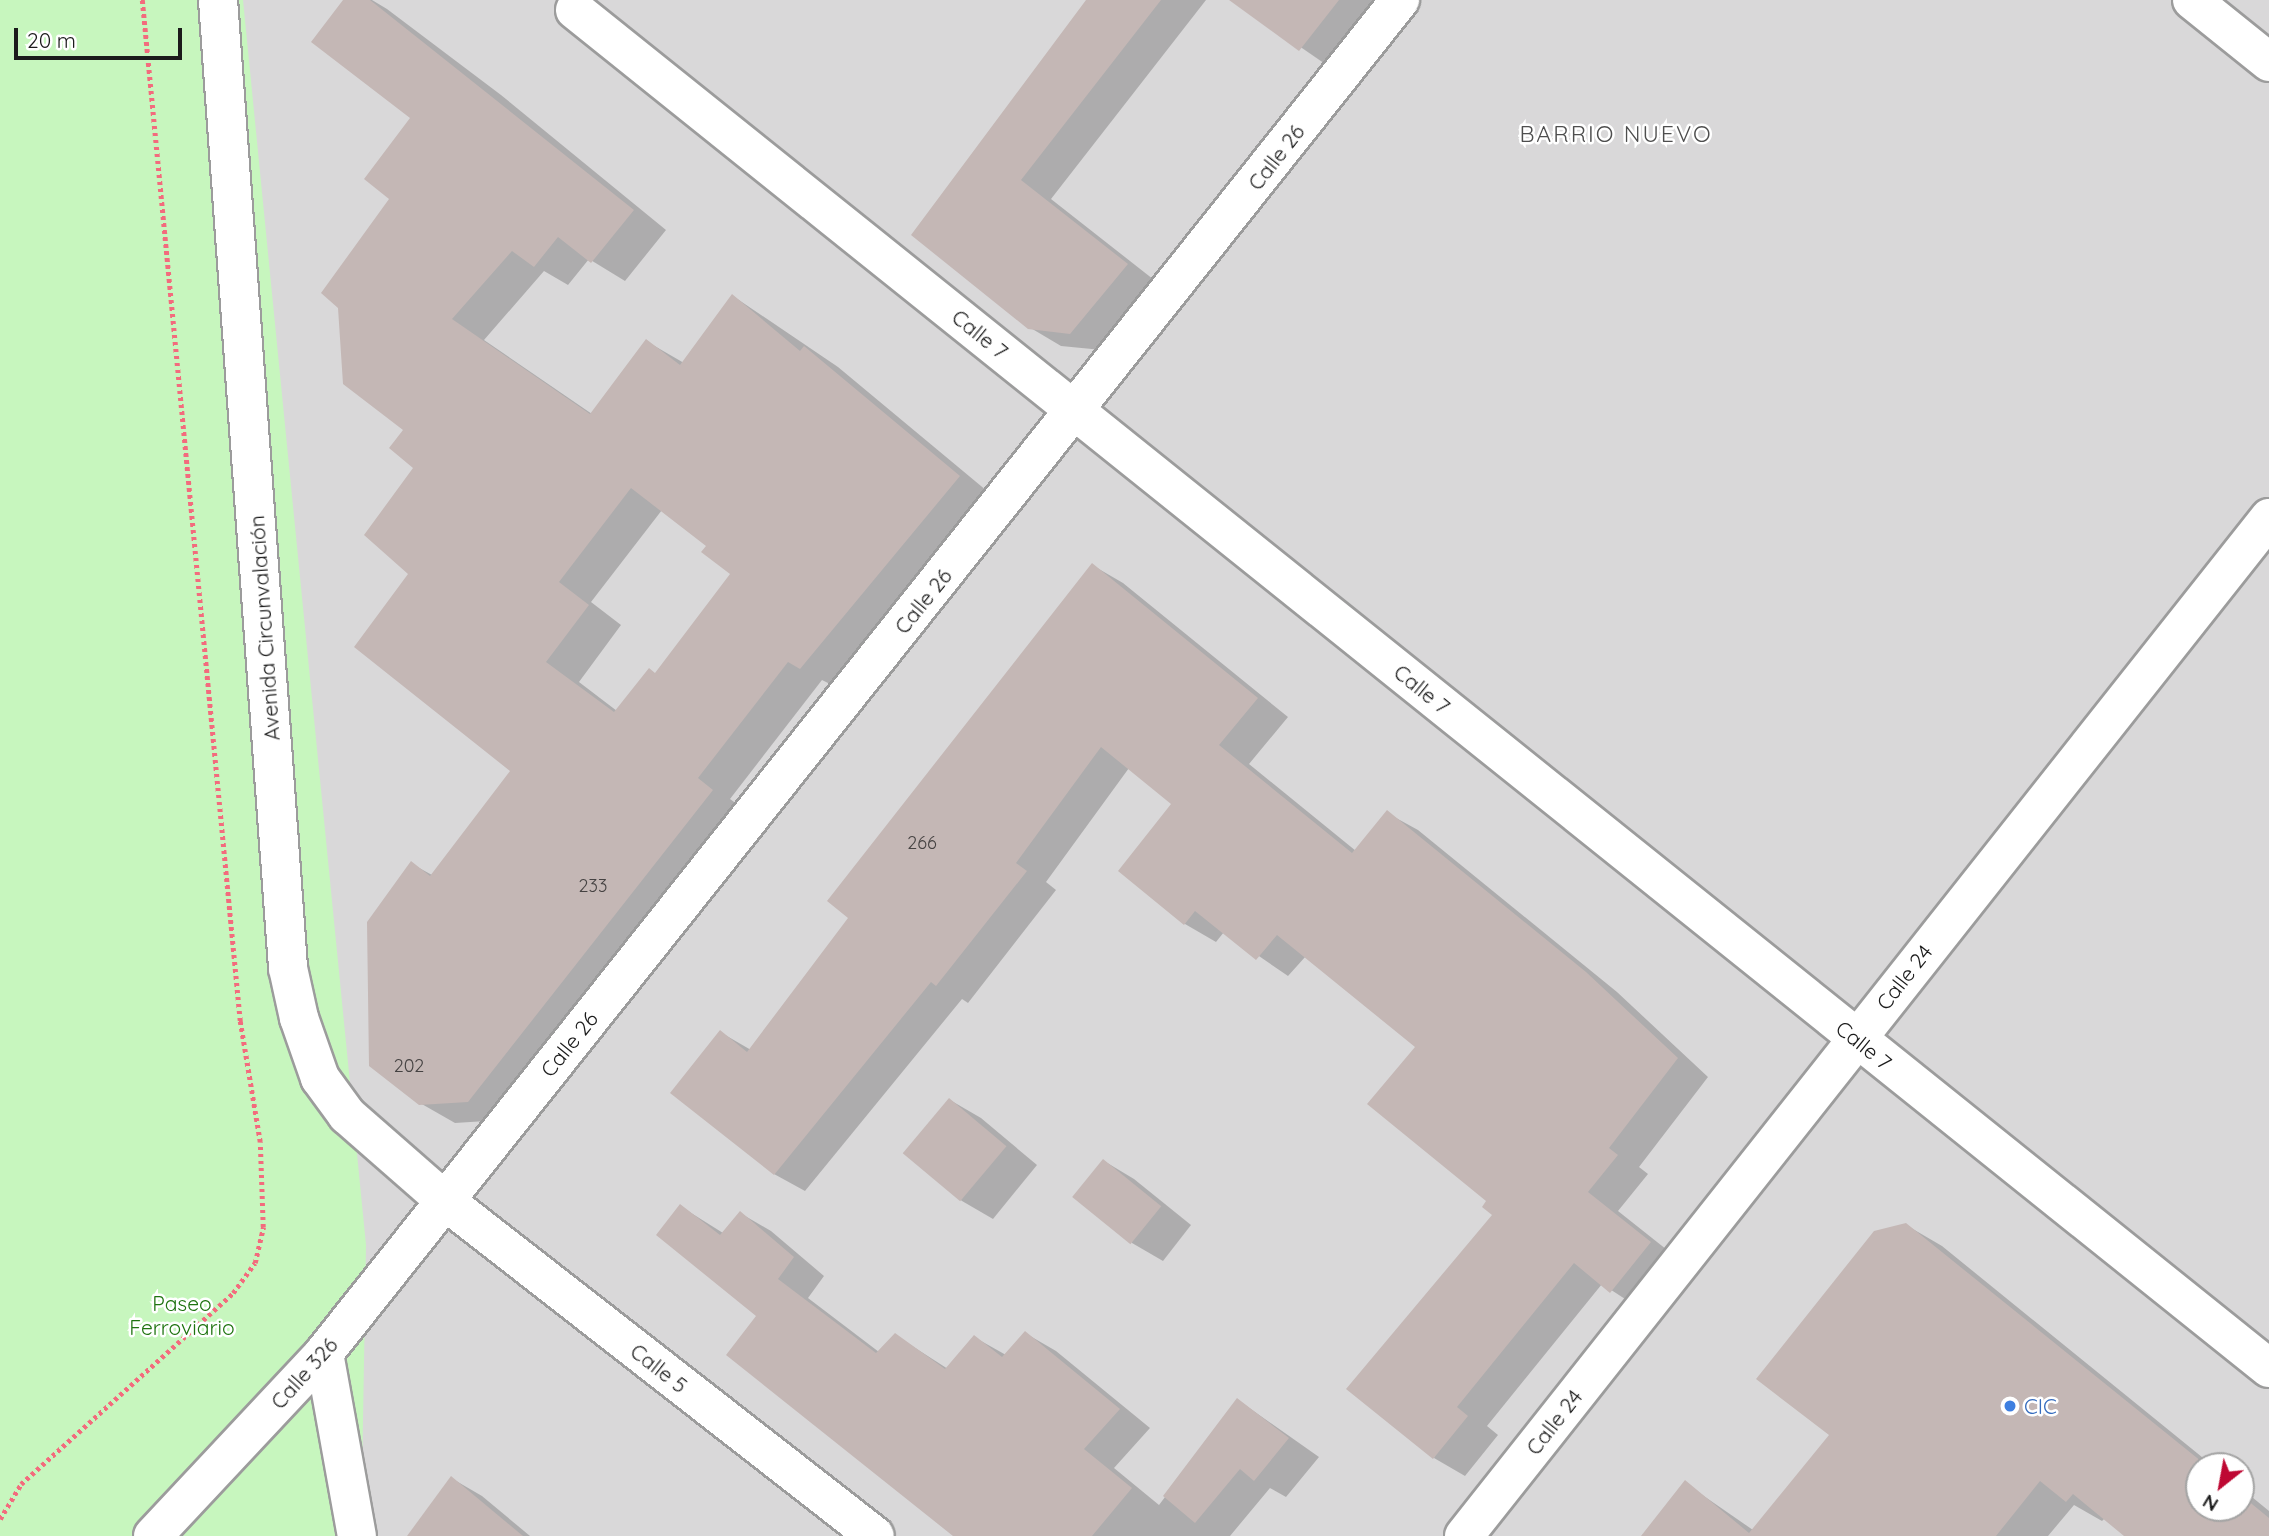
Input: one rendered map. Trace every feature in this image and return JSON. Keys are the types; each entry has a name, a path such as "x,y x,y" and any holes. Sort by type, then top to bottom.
{"street":[{"name":"Avenida Circunvalación","path":"218,0 288,968 299,1018 320,1078 346,1115 444,1200"},
{"name":"Calle 26","path":"444,1200 1076,411 1400,0"},
{"path":"2192,0 2269,62"},
{"name":"Calle 7","path":"575,10 2269,1368"},
{"name":"Calle 24","path":"1464,1536 1855,1038 2269,518"},
{"name":"Calle 326","path":"153,1536 324,1353 444,1200"},
{"name":"Calle 5","path":"444,1200 875,1536"},
{"path":"324,1353 357,1536"}],"path":[{"path":"0,1519 21,1484 233,1293 255,1263 263,1227 260,1142 240,1021 142,0"}],"shaded area":[{"path":"0,0 2269,0 2269,1536 0,1536"}],"green space":[{"name":"Paseo Ferroviario","path":"0,0 243,0 366,1245 361,1536 0,1536"}],"building":[{"path":"343,0 370,0 634,210 591,263 558,237 534,267 512,251 452,319 590,414 646,339 680,365 732,294 800,351 804,346 960,476 800,669 788,662 698,778 713,790 468,1102 419,1105 369,1066 367,922 411,861 430,876 510,771 354,647 408,574 364,535 413,468 389,448 403,430 343,384 338,308 321,293 389,199 364,179 410,118 311,42","holes":["631,488 706,546 701,552 730,574 655,673 649,668 614,712 546,662 589,605 559,582"]},
{"path":"1086,0 1161,0 1021,180 1128,264 1070,334 1028,329 911,235"},
{"path":"1229,0 1339,0 1299,51"},
{"path":"1092,563 1258,698 1219,745 1352,853 1387,810 1586,972 1678,1058 1609,1148 1618,1155 1588,1192 1651,1242 1610,1293 1574,1263 1457,1407 1468,1416 1433,1459 1346,1389 1492,1215 1482,1207 1486,1201 1367,1104 1415,1047 1277,935 1256,960 1195,911 1184,925 1118,871 1171,804 1101,747 1016,863 1027,871 936,986 931,982 774,1175 670,1093 720,1030 747,1052 848,918 827,901"},
{"path":"949,1098 1006,1146 960,1201 903,1153"},
{"path":"1103,1159 1161,1206 1130,1244 1072,1197"},
{"path":"680,1204 720,1235 740,1211 794,1257 778,1279 876,1353 895,1333 945,1369 974,1335 1002,1357 1025,1331 1120,1409 1084,1449 1132,1488 1092,1536 953,1536 726,1355 756,1316 656,1235"},
{"path":"1906,1223 2190,1452 2185,1452 2185,1522 2255,1522 2255,1506 2269,1518 2269,1536 2124,1536 2073,1494 2066,1502 2040,1481 1996,1536 1641,1536 1685,1480 1749,1533 1829,1435 1756,1379 1874,1231"},
{"path":"1237,1398 1289,1438 1254,1481 1240,1469 1195,1523 1163,1496"},
{"path":"451,1476 523,1536 407,1536"}],"place":[{"name":"CIC","path":"2010,1406"}],"district":[{"name":"BARRIO NUEVO","path":"1616,134"}]}
